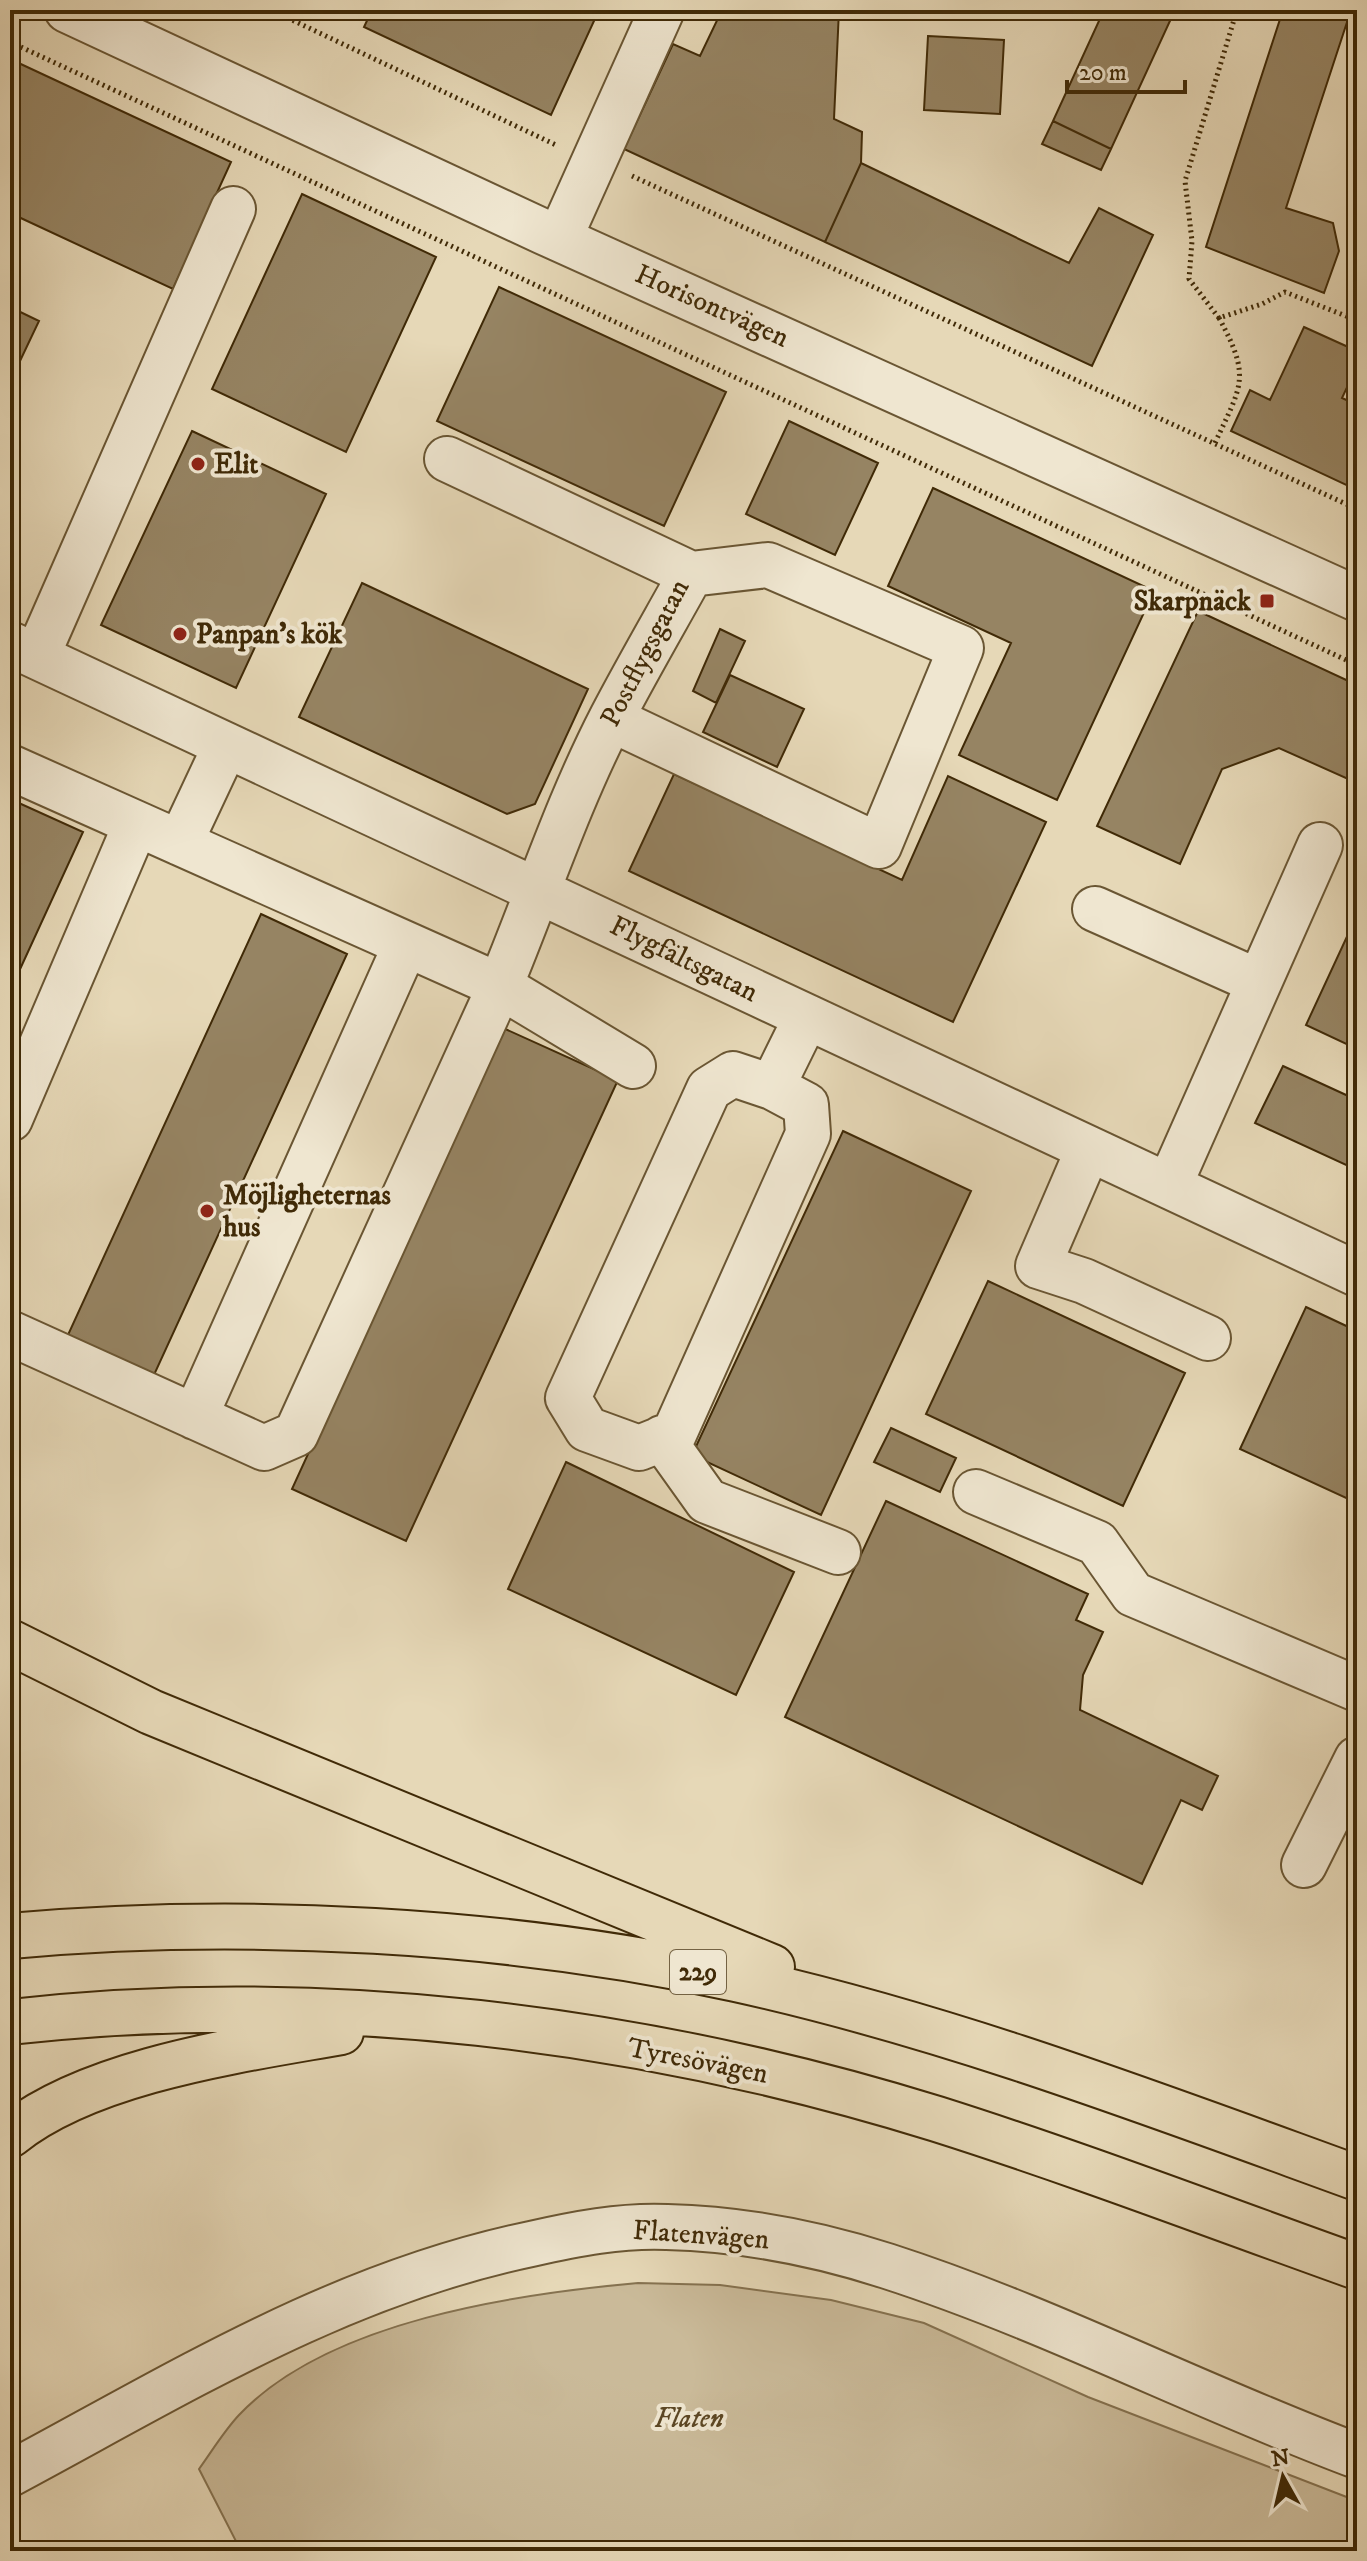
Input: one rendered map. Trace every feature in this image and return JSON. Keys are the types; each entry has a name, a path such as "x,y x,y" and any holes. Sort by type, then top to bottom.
{"highway":[{"path":"10,1642 151,1712 911,2024"},
{"name":"229","path":"10,1936 82,1930 217,1927 353,1930 538,1947 735,1979 911,2024 1077,2076 1357,2178"},
{"name":"Tyresövägen","path":"10,2022 226,2009 424,2017 520,2028 641,2048 806,2084 935,2119 1357,2267"},
{"path":"10,2135 58,2106 173,2065 424,2017"}],"street":[{"name":"Horisontvägen","path":"67,10 1357,599"},
{"path":"560,237 662,10"},
{"path":"23,650 233,209"},
{"name":"Postflygsgatan","path":"10,1333 264,1448 296,1434 500,986 525,925 536,888 611,719 691,574 447,459"},
{"path":"611,719 879,846 961,648 768,565 691,574"},
{"name":"Flygfältsgatan","path":"23,650 1357,1274"},
{"path":"180,843 226,745"},
{"path":"10,767 500,986 633,1066"},
{"path":"10,1119 136,824"},
{"path":"1169,1186 1320,845"},
{"path":"1095,909 1259,982"},
{"path":"195,1417 406,944"},
{"path":"772,1087 806,1018"},
{"path":"733,1074 772,1087 806,1105 808,1134 674,1434 662,1438 639,1448 587,1429 568,1398 709,1089 733,1074"},
{"path":"1088,1150 1038,1266 1084,1281 1208,1338"},
{"path":"662,1438 707,1501 838,1552"},
{"path":"976,1492 1097,1543 1133,1594 1357,1689"},
{"path":"1304,1865 1357,1759"},
{"name":"Flatenvägen","path":"10,2474 256,2342 410,2275 466,2257 588,2232 664,2226 740,2232 809,2245 888,2266 1013,2314 1357,2456"}],"path":[{"path":"271,10 578,155 594,159 1357,509"},
{"path":"1215,443 1242,386 1234,346 1219,318 1189,279 1192,241 1185,181 1237,10"},
{"path":"10,42 1357,665"},
{"path":"1219,318 1262,304 1285,292 1346,316 1357,315"}],"green space":[{"name":"Flaten","path":"638,2283 720,2285 831,2300 924,2323 1088,2397 1357,2501 1357,2551 241,2551 199,2469 239,2415 277,2383 322,2356 372,2335 426,2318 536,2295"}],"building":[{"path":"372,10 599,10 551,115 364,27"},
{"path":"722,10 839,10 834,119 862,132 861,163 825,242 624,149 673,44 700,56"},
{"path":"1104,10 1175,10 1111,149 1053,121"},
{"path":"1283,10 1351,10 1286,208 1333,223 1339,251 1324,293 1206,247"},
{"path":"928,36 1004,40 1000,114 924,110"},
{"path":"10,59 231,162 173,289 10,213"},
{"path":"1053,121 1111,149 1101,170 1042,144"},
{"path":"861,163 1069,263 1099,208 1153,235 1092,366 825,242"},
{"path":"302,194 436,257 346,452 212,389"},
{"path":"499,287 726,392 664,526 437,421"},
{"path":"10,307 39,321 10,382"},
{"path":"1304,327 1357,351 1357,366 1342,398 1357,405 1357,490 1231,431 1250,390 1270,400"},
{"path":"789,421 878,463 835,555 746,514"},
{"path":"192,431 326,494 236,688 101,625"},
{"path":"933,488 1154,591 1057,800 959,755 1011,643 888,586"},
{"path":"362,583 588,689 535,804 507,814 299,717"},
{"path":"1198,611 1357,685 1357,783 1279,748 1222,769 1180,864 1097,826"},
{"path":"720,629 745,641 716,703 693,691"},
{"path":"730,675 804,709 777,767 703,732"},
{"path":"674,774 902,880 948,776 1046,822 953,1022 629,871"},
{"path":"10,799 83,832 10,991"},
{"path":"261,914 347,954 148,1388 62,1348"},
{"path":"1357,915 1357,1049 1306,1025"},
{"path":"503,1028 618,1080 406,1541 292,1489"},
{"path":"1283,1066 1357,1100 1357,1170 1255,1123"},
{"path":"843,1131 971,1191 821,1515 692,1455"},
{"path":"988,1281 1185,1373 1123,1506 926,1414"},
{"path":"1306,1307 1357,1331 1357,1503 1240,1449"},
{"path":"891,1428 956,1458 940,1492 874,1462"},
{"path":"566,1462 794,1572 736,1695 508,1589"},
{"path":"886,1501 1088,1594 1076,1620 1103,1632 1083,1675 1080,1710 1218,1776 1202,1810 1181,1800 1142,1884 785,1717"}],"place":[{"name":"Elit","path":"198,464"},
{"name":"Skarpnäck","path":"1267,601"},
{"name":"Panpan's kök","path":"180,634"},
{"name":"Möjligheternas hus","path":"207,1211"}]}
